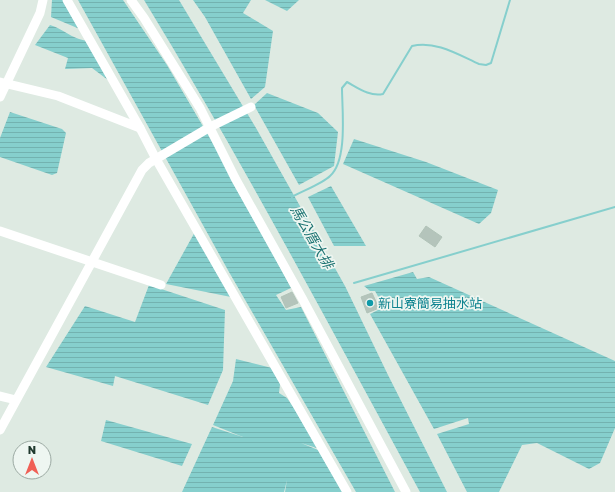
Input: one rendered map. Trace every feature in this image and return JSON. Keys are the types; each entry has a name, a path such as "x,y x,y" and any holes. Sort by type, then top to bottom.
{"street":[{"path":"0,97 3,82 40,13 43,0"},
{"path":"67,0 156,159 347,492"},
{"path":"131,0 144,18 210,127 235,178 302,298 406,492"},
{"path":"3,82 58,96 140,128"},
{"path":"0,430 142,170 156,159 210,127 251,107"},
{"path":"0,231 161,285"},
{"path":"0,396 16,400"}],"water":[{"path":"52,0 66,0 87,32 51,17"},
{"path":"78,0 123,0 167,65 231,174 291,288 276,295 286,310 301,307 395,492 356,492 229,272"},
{"name":"馬公厝大排","path":"144,0 179,0 256,128 345,286 447,492 420,492 251,182"},
{"path":"193,0 251,0 243,13 273,31 265,87 251,99 205,17"},
{"path":"265,0 299,0 287,11"},
{"path":"50,25 78,39 90,41 116,86 92,68 65,69 68,58 35,45"},
{"path":"267,93 318,113 338,132 334,166 299,185 254,105"},
{"path":"10,112 62,129 66,133 57,173 52,175 0,157 0,138"},
{"path":"354,139 426,162 498,190 491,213 479,224 343,164"},
{"path":"331,186 366,246 334,246 308,197"},
{"path":"196,230 236,298 166,284"},
{"path":"413,272 417,279 429,277 615,361 615,428 600,463 589,469 537,443 522,445 499,492 467,492 437,434 469,424 468,418 434,429 370,314 384,307 375,291 370,291 364,286"},
{"path":"149,285 225,310 223,370 208,405 115,376 113,386 46,367 85,306 135,322"},
{"path":"236,359 276,369 281,377 279,393 287,398 323,450 301,443 323,452 345,492 285,492 287,480 284,492 182,492 212,427 243,437 213,425 233,381"},
{"path":"106,420 192,444 182,466 101,441"}],"building":[{"path":"426,226 442,237 435,247 419,236"},
{"path":"292,292 298,303 286,308 281,297"},
{"name":"新山寮簡易抽水站","path":"372,293 379,308 367,313 361,297"}],"waterway":[{"path":"292,197 322,182 336,169 342,147 343,134 342,88 347,82 369,93 378,95 383,94 412,46 429,45 447,49 479,64 486,65 491,63 510,0"},
{"path":"354,283 615,207"}],"place":[{"name":"新山寮簡易抽水站","path":"370,303"}]}
